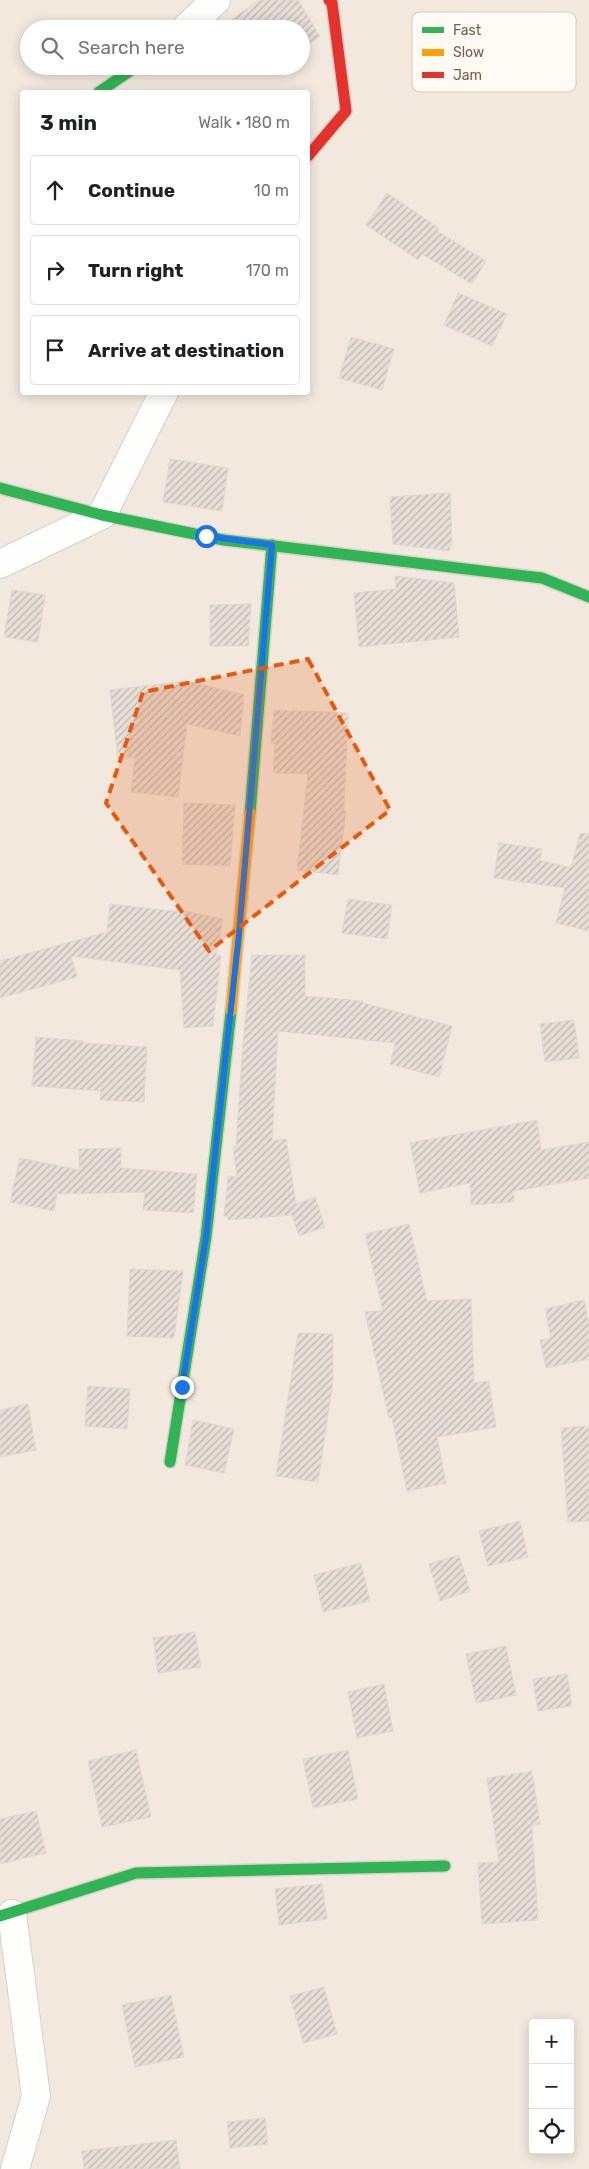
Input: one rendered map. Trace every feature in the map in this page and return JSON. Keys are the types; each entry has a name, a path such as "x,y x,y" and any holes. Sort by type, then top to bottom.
{"street":[{"path":"195,20 216,0"},
{"path":"310,154 346,112 332,3 329,0"},
{"path":"102,90 124,75"},
{"path":"0,564 102,516 162,395"},
{"path":"0,488 102,516 224,540 542,578 589,597"},
{"path":"170,1462 206,1237 241,916 272,545"},
{"path":"15,2169 36,2096 6,1915 136,1873 445,1866"}],"highlighted area":[{"path":"308,659 390,810 209,951 106,803 143,692"}],"shaded area":[{"path":"0,0 589,0 589,2169 0,2169"}],"building":[{"path":"259,0 298,0 320,36 310,43 310,20 231,20"},
{"path":"387,193 439,228 437,231 486,261 472,284 422,254 418,260 366,225"},
{"path":"458,293 507,314 492,346 444,325"},
{"path":"351,337 394,349 382,390 339,378"},
{"path":"170,459 228,468 222,511 163,502"},
{"path":"450,493 452,545 450,545 450,551 393,544 390,497"},
{"path":"395,576 454,583 459,637 359,647 354,593 396,589"},
{"path":"12,590 45,595 38,642 4,637"},
{"path":"251,604 248,646 210,646 210,605"},
{"path":"188,681 244,695 240,736 187,724 178,797 131,792 135,757 118,759 110,690"},
{"path":"274,710 348,713 344,811 346,811 338,875 297,870 308,774 273,773 275,744 271,743"},
{"path":"184,803 235,805 230,866 182,864"},
{"path":"580,833 589,834 589,931 556,923 565,888 494,878 499,843 542,849 540,860 571,868"},
{"path":"348,899 392,905 387,939 342,933"},
{"path":"110,904 180,912 180,910 223,919 216,956 221,956 213,1026 184,1028 180,970 71,956 77,977 0,998 0,961 107,932"},
{"path":"252,955 305,955 305,996 363,1001 363,1003 452,1026 439,1077 390,1064 395,1043 278,1031 272,1141 286,1139 296,1204 315,1197 325,1227 299,1236 292,1215 228,1220 228,1216 224,1216 228,1176 237,1177 233,1147 236,1146 243,1042"},
{"path":"574,1020 579,1058 545,1062 540,1024"},
{"path":"36,1037 83,1041 83,1043 147,1047 144,1102 100,1100 101,1091 32,1086"},
{"path":"537,1120 541,1150 589,1142 589,1178 514,1191 514,1202 471,1205 470,1183 420,1193 410,1143"},
{"path":"121,1148 121,1168 197,1174 193,1213 143,1210 145,1192 57,1194 54,1211 10,1202 20,1158 79,1170 79,1149"},
{"path":"409,1224 427,1301 471,1299 474,1383 489,1381 496,1427 437,1437 446,1483 407,1491 392,1418 389,1418 365,1312 383,1311 365,1234"},
{"path":"130,1269 183,1271 174,1338 127,1336"},
{"path":"584,1300 589,1324 589,1359 546,1368 540,1340 551,1338 545,1309"},
{"path":"298,1333 333,1334 333,1381 318,1482 276,1476"},
{"path":"88,1386 130,1389 127,1429 85,1426"},
{"path":"28,1404 36,1450 0,1457 0,1410"},
{"path":"193,1420 234,1429 224,1473 185,1465"},
{"path":"589,1426 589,1521 568,1522 561,1428"},
{"path":"520,1521 528,1557 488,1566 479,1531"},
{"path":"459,1555 470,1591 440,1601 429,1564"},
{"path":"361,1563 370,1601 323,1612 314,1575"},
{"path":"195,1632 201,1667 158,1673 153,1638"},
{"path":"506,1646 516,1695 476,1703 466,1654"},
{"path":"567,1674 572,1706 538,1711 533,1679"},
{"path":"384,1684 393,1731 357,1738 348,1692"},
{"path":"136,1750 151,1817 102,1827 88,1761"},
{"path":"348,1750 358,1799 313,1808 303,1759"},
{"path":"532,1771 540,1824 532,1826 538,1920 482,1924 478,1863 499,1862 487,1778"},
{"path":"36,1811 46,1853 0,1864 0,1819"},
{"path":"322,1884 327,1919 279,1925 275,1889"},
{"path":"324,1987 337,2034 303,2043 290,1996"},
{"path":"171,1995 184,2057 135,2067 122,2005"},
{"path":"265,2118 268,2144 230,2148 227,2122"},
{"path":"176,2140 180,2169 84,2169 82,2151"}],"traffic: fast":[{"path":"102,90 124,75"},
{"path":"0,488 102,515 224,540 542,578 589,597"},
{"path":"250,813 272,545"},
{"path":"170,1462 206,1237 231,1011"},
{"path":"0,1916 136,1873 445,1866"}],"traffic: slow":[{"path":"231,1011 250,813"}],"traffic: jam":[{"path":"310,154 346,111 332,3 329,0"}],"route":[{"path":"182,1387 206,1237 241,916 272,545 224,540 206,536"}]}
